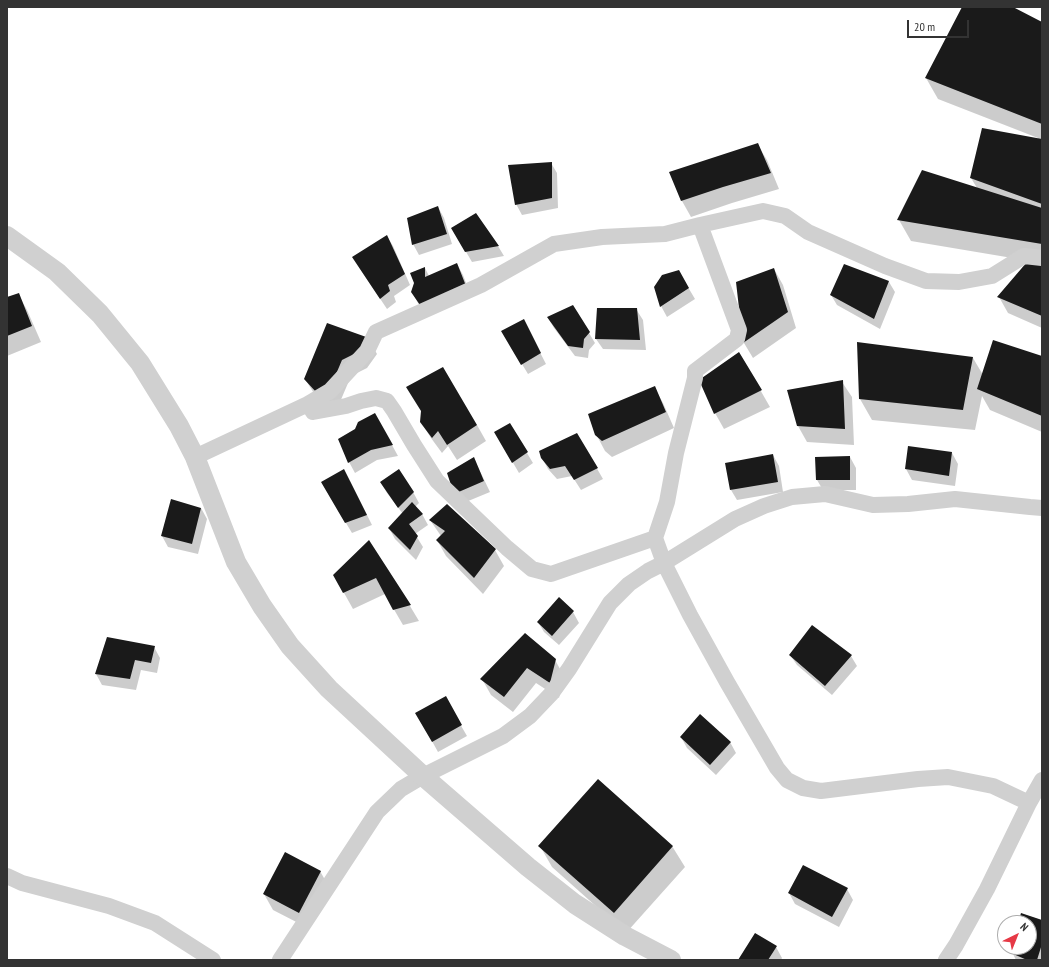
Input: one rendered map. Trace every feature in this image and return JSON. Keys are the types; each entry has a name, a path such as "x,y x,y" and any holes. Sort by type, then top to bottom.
{"street":[{"path":"195,457 308,404 330,391 367,351 376,332 480,285 554,244 602,237 665,234 763,210 785,216 808,232 885,266 926,281 958,282 972,280 992,276 1024,256 1042,258"},
{"path":"700,225 739,330 737,339 695,371 695,378 676,454 667,502 655,538 664,563 690,615 727,682 777,768 787,780 802,788 821,791 918,779 948,777 993,786 1029,803"},
{"path":"7,236 57,272 100,314 140,363 180,426 195,457 236,562 262,606 290,646 329,689 423,776 528,867 575,904 625,936 671,960"},
{"path":"308,404 313,412 346,406 376,398 387,401 437,481 507,548 532,569 551,574 655,538"},
{"path":"280,960 377,812 401,790 423,776 503,736 530,716 551,694 569,669 610,603 629,584 735,519 764,506 792,497 825,494 873,505 908,504 955,499 1030,508 1042,508"},
{"path":"946,960 987,889 1029,803 1042,780"},
{"path":"7,876 22,883 109,906 155,922 213,960"}],"building":[{"path":"962,7 1013,7 1042,22 1042,124 925,78"},
{"path":"982,128 1042,139 1042,204 970,178"},
{"path":"758,143 771,173 681,201 669,172"},
{"path":"552,162 552,198 515,205 508,165"},
{"path":"922,170 1042,208 1042,244 897,220"},
{"path":"438,206 447,234 412,245 407,218"},
{"path":"476,213 499,246 465,252 451,228"},
{"path":"387,235 405,274 388,285 390,291 380,299 352,257"},
{"path":"1027,262 1042,265 1042,316 997,297"},
{"path":"457,263 466,286 420,305 411,292 414,283 410,273 425,267 425,277"},
{"path":"844,264 889,281 874,319 830,295"},
{"path":"774,268 788,312 743,343 736,282"},
{"path":"679,270 689,288 660,307 654,287 662,275"},
{"path":"19,293 32,326 7,336 7,297"},
{"path":"573,305 590,332 584,339 583,348 568,346 547,317"},
{"path":"597,308 637,308 640,340 595,339"},
{"path":"524,319 541,353 521,365 501,331"},
{"path":"327,323 369,338 358,352 342,360 331,386 316,392 304,379"},
{"path":"993,340 1042,356 1042,416 977,389"},
{"path":"857,342 973,357 963,410 859,399"},
{"path":"739,352 762,390 714,414 699,380"},
{"path":"443,367 477,425 447,445 438,431 432,438 420,422 421,411 406,387"},
{"path":"843,380 845,429 797,426 787,390"},
{"path":"655,386 666,412 602,441 595,435 588,414"},
{"path":"375,413 393,445 371,450 348,463 338,439 355,429 358,422"},
{"path":"510,423 528,452 512,463 494,432"},
{"path":"577,433 598,468 574,480 565,466 550,469 541,458 539,451"},
{"path":"908,446 952,452 949,476 905,469"},
{"path":"773,454 778,482 730,490 725,463"},
{"path":"850,456 850,480 816,480 815,457"},
{"path":"474,457 484,481 454,494 447,473"},
{"path":"344,469 367,515 345,523 321,482"},
{"path":"399,469 414,492 398,508 380,482"},
{"path":"171,499 201,508 192,544 161,536"},
{"path":"412,502 423,514 409,524 418,536 410,550 388,528"},
{"path":"447,504 496,549 474,578 436,540 445,531 429,520"},
{"path":"369,540 411,605 393,610 376,578 343,593 333,575"},
{"path":"559,597 574,611 552,636 537,622"},
{"path":"812,625 852,655 825,686 789,655"},
{"path":"525,633 556,659 550,683 527,668 504,697 480,679"},
{"path":"107,637 155,646 151,663 135,660 130,679 95,674"},
{"path":"446,696 462,725 432,742 415,713"},
{"path":"700,714 731,742 710,765 680,737"},
{"path":"598,779 673,846 614,913 538,846"},
{"path":"285,852 321,871 299,913 263,894"},
{"path":"803,865 848,888 832,917 788,893"},
{"path":"1037,918 1042,920 1042,944 1037,960 1027,960 1016,955 1037,955"},
{"path":"755,933 777,946 768,960 738,960"}]}
